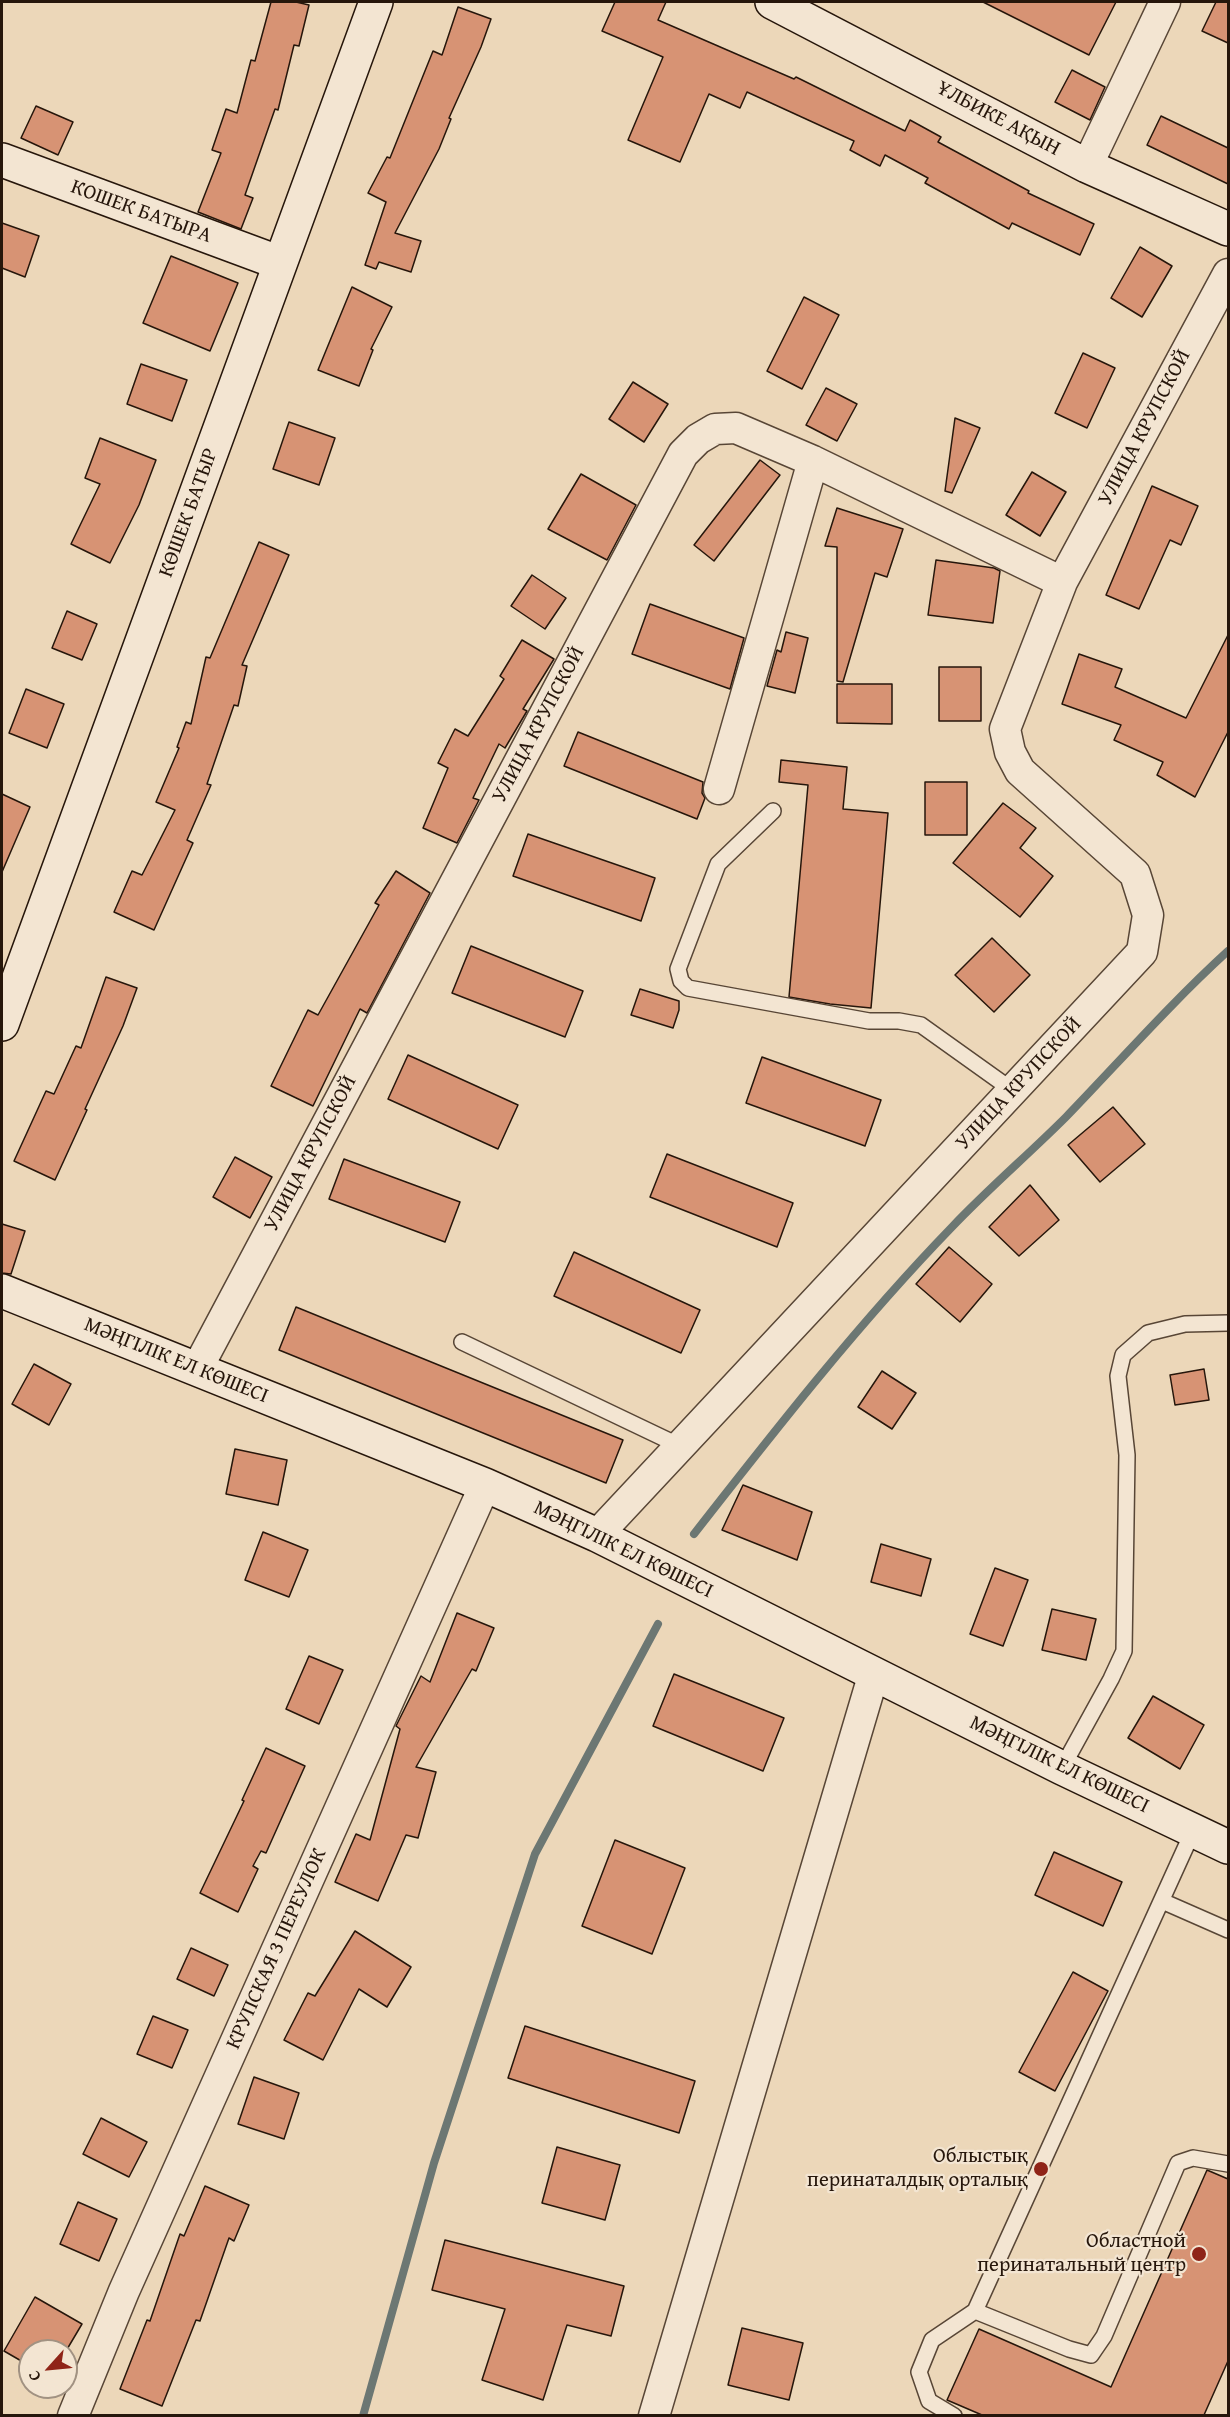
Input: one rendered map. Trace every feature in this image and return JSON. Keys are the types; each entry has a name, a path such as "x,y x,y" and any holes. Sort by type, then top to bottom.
{"street":[{"name":"КӨШЕК БАТЫР","path":"2,1024 376,2"},
{"path":"1087,166 1165,2"},
{"name":"ҰЛБИКЕ АҚЫН","path":"787,5 1087,166 1228,229"},
{"name":"КОШЕК БАТЫРА","path":"2,160 280,263"},
{"name":"УЛИЦА КРУПСКОЙ","path":"597,1535 1142,952 1148,915 1134,874 1020,771 1010,752 1005,729 1062,582 1228,274"},
{"name":"УЛИЦА КРУПСКОЙ","path":"196,1369 684,454 698,439 715,429 736,428 813,460 1062,582"},
{"path":"719,789 813,460"},
{"name":"МӘҢГІЛІК ЕЛ КӨШЕСІ","path":"2,1291 485,1485 597,1535 1062,1768 1228,1846"},
{"name":"КРУПСКАЯ 3 ПЕРЕУЛОК","path":"73,2415 124,2291 485,1485"},
{"path":"654,2415 874,1673"}],"lane":[{"path":"773,811 718,864 678,969 681,981 688,988 868,1020 899,1021 921,1025 1012,1090"},
{"path":"1062,1768 1124,1651 1127,1455 1118,1376 1123,1355 1148,1333 1185,1324 1228,1323"},
{"path":"462,1342 680,1446"},
{"path":"954,2415 929,2401 920,2373 932,2340 975,2311 1193,1831"},
{"path":"1162,1901 1228,1930"},
{"path":"975,2311 1069,2349 1091,2355 1104,2336 1178,2163 1193,2158 1228,2164"}],"building":[{"path":"271,2 296,2 309,5 299,46 294,45 278,110 275,109 245,195 253,198 241,229 198,212 221,153 212,150 226,109 237,113 251,60 255,61"},
{"path":"615,2 666,2 658,20 794,79 796,77 905,131 910,120 941,137 938,142 1029,191 1028,193 1094,224 1080,255 1012,223 1009,229 925,183 928,178 885,155 880,166 850,150 854,141 747,92 740,108 709,94 680,162 628,140 663,57 602,31"},
{"path":"983,2 1116,2 1089,55"},
{"path":"1216,2 1228,2 1228,43 1202,31"},
{"path":"458,7 491,19 449,118 451,119 439,149 395,233 421,241 411,272 379,262 376,269 365,265 386,202 368,193 387,157 390,158 433,51 442,55"},
{"path":"1072,70 1105,87 1090,120 1055,102"},
{"path":"36,106 73,122 58,155 21,138"},
{"path":"1161,116 1228,148 1228,184 1147,145"},
{"path":"2,223 39,236 25,277 2,268"},
{"path":"1140,247 1172,266 1142,317 1111,298"},
{"path":"171,256 238,283 210,351 143,323"},
{"path":"352,287 392,307 371,349 373,350 359,386 318,370"},
{"path":"804,297 839,315 802,389 767,371"},
{"path":"1083,353 1115,368 1087,428 1055,413"},
{"path":"141,364 187,380 172,421 127,404"},
{"path":"633,382 668,404 644,442 609,419"},
{"path":"826,388 857,404 837,441 806,425"},
{"path":"955,418 980,428 952,493 945,491"},
{"path":"289,422 335,438 319,485 273,469"},
{"path":"100,438 156,460 139,505 110,563 71,544 100,484 85,478"},
{"path":"760,460 780,475 714,561 694,545"},
{"path":"1032,472 1066,492 1040,536 1006,515"},
{"path":"581,474 636,505 607,560 548,529"},
{"path":"1152,486 1198,506 1181,545 1170,540 1139,609 1106,595"},
{"path":"837,508 903,529 887,577 875,573 843,682 837,681 837,547 825,546"},
{"path":"259,542 289,555 242,665 247,666 238,706 234,705 207,784 211,785 187,840 193,843 154,930 114,912 132,871 142,875 175,810 156,802 179,748 177,747 186,722 191,724 206,657 210,658"},
{"path":"936,560 994,568 1000,571 993,623 928,615"},
{"path":"532,575 566,598 545,629 511,606"},
{"path":"650,604 744,638 730,689 632,654"},
{"path":"67,611 97,624 82,660 52,648"},
{"path":"786,632 808,638 795,693 767,686 777,650 781,652"},
{"path":"1228,635 1228,732 1195,797 1157,775 1163,762 1114,740 1121,725 1062,704 1079,654 1122,669 1115,687 1186,718"},
{"path":"522,640 554,659 523,709 527,711 505,748 499,744 473,798 479,800 457,843 423,828 448,768 438,763 455,729 468,736 504,679 500,676"},
{"path":"939,667 981,667 981,721 939,721"},
{"path":"837,684 892,684 892,724 837,723"},
{"path":"26,689 64,704 47,748 9,733"},
{"path":"578,732 703,782 702,793 705,798 697,819 564,766"},
{"path":"781,760 847,767 843,809 888,813 871,1008 789,997 808,785 779,782"},
{"path":"925,782 967,782 967,835 925,835"},
{"path":"2,794 30,807 2,872"},
{"path":"1003,803 1036,828 1020,848 1053,876 1020,917 953,863"},
{"path":"528,834 655,878 641,921 513,876"},
{"path":"396,871 430,893 367,1013 360,1009 313,1106 271,1086 308,1010 318,1015 379,905 375,903"},
{"path":"992,938 1030,975 994,1012 955,975"},
{"path":"471,946 583,991 565,1037 452,993"},
{"path":"106,977 137,988 123,1026 55,1180 14,1161 46,1091 54,1094 76,1046 81,1048"},
{"path":"640,989 679,1001 679,1010 673,1028 631,1015"},
{"path":"408,1055 518,1105 498,1149 388,1099"},
{"path":"762,1057 881,1100 865,1146 746,1103"},
{"path":"1113,1107 1145,1144 1100,1182 1068,1145"},
{"path":"667,1154 793,1203 777,1247 650,1197"},
{"path":"235,1157 272,1177 250,1218 213,1197"},
{"path":"344,1159 460,1202 445,1242 329,1199"},
{"path":"1030,1185 1059,1220 1019,1256 989,1227"},
{"path":"2,1224 25,1231 11,1274 2,1273"},
{"path":"949,1247 992,1284 960,1322 916,1284"},
{"path":"574,1252 700,1310 681,1353 554,1296"},
{"path":"296,1307 623,1440 606,1483 279,1350"},
{"path":"34,1364 71,1384 49,1425 12,1404"},
{"path":"1204,1369 1209,1400 1175,1405 1170,1375"},
{"path":"882,1371 916,1393 892,1429 858,1407"},
{"path":"235,1449 287,1460 278,1505 226,1494"},
{"path":"743,1485 812,1512 797,1560 722,1530"},
{"path":"263,1532 308,1550 289,1597 245,1580"},
{"path":"881,1544 931,1559 921,1596 871,1582"},
{"path":"995,1568 1028,1580 1003,1646 970,1634"},
{"path":"1052,1609 1096,1619 1086,1660 1042,1650"},
{"path":"457,1613 494,1628 476,1671 472,1669 416,1767 436,1772 418,1838 406,1835 378,1901 335,1882 356,1834 370,1840 400,1729 396,1726 421,1676 430,1682"},
{"path":"309,1656 343,1670 319,1724 286,1709"},
{"path":"674,1674 784,1718 763,1771 653,1726"},
{"path":"1153,1696 1204,1725 1180,1769 1128,1738"},
{"path":"266,1748 305,1766 266,1853 261,1851 253,1866 258,1869 238,1912 200,1893 244,1801 242,1800"},
{"path":"615,1840 685,1868 652,1954 582,1926"},
{"path":"1054,1852 1122,1882 1103,1926 1035,1895"},
{"path":"355,1931 411,1967 387,2007 359,1989 323,2060 284,2040 308,1993 315,1996"},
{"path":"191,1948 228,1965 214,1996 177,1979"},
{"path":"1073,1972 1108,1991 1055,2091 1019,2072"},
{"path":"153,2016 188,2030 172,2068 137,2054"},
{"path":"525,2026 695,2081 679,2133 508,2078"},
{"path":"254,2077 299,2093 284,2139 238,2124"},
{"path":"101,2118 147,2142 129,2177 83,2154"},
{"path":"557,2147 620,2165 605,2220 542,2203"},
{"name":"Областной перинатальный центр","path":"1207,2170 1228,2179 1228,2361 1204,2415 982,2415 947,2400 979,2329 1111,2387"},
{"path":"205,2186 249,2205 234,2241 229,2238 200,2321 196,2320 162,2406 120,2389 147,2320 150,2321 180,2234 184,2236"},
{"path":"78,2202 117,2219 99,2261 60,2244"},
{"path":"445,2240 624,2286 611,2336 567,2325 543,2400 482,2380 505,2309 432,2290"},
{"path":"35,2297 82,2324 73,2339 18,2339 18,2359 4,2351"},
{"path":"742,2328 803,2343 789,2400 728,2385"}],"waterway":[{"path":"694,1534 819,1377 918,1263 980,1199 1066,1117 1228,951"},
{"path":"363,2416 434,2163 535,1854 658,1624"}],"place":[{"name":"Облыстық перинаталдық орталық","path":"1041,2169"},
{"name":"Областной перинатальный центр","path":"1199,2254"}]}
